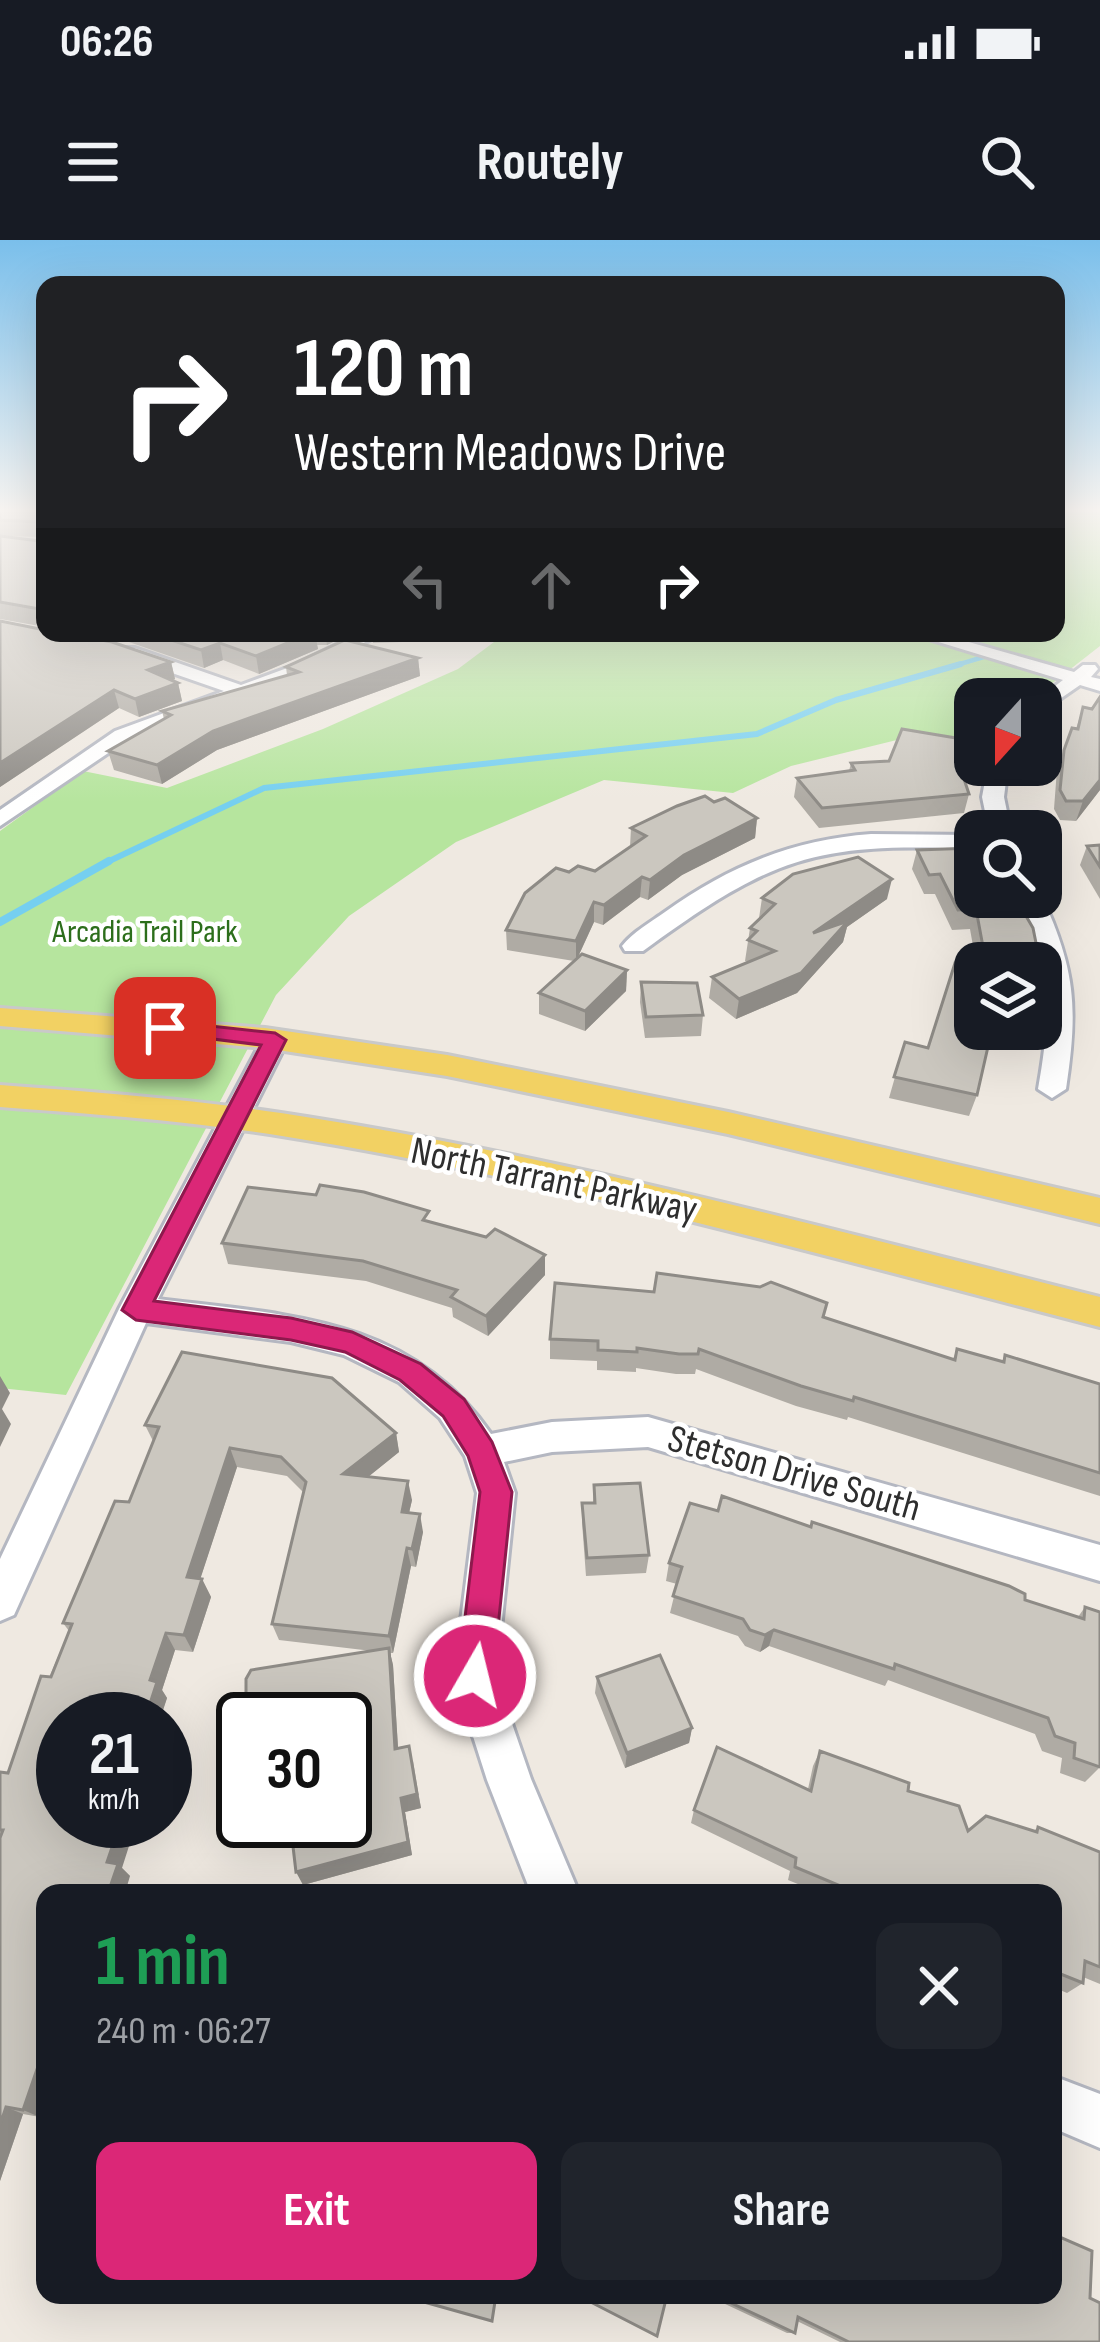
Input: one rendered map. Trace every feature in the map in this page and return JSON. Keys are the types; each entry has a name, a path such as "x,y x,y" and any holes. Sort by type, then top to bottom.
{"main road":[{"path":"0,1017 275,1040 537,1084 1100,1210"},
{"name":"North Tarrant Parkway","path":"0,1096 235,1119 508,1165 1100,1312"}],"street":[{"path":"0,820 122,735 304,668 355,642"},
{"path":"951,642 1100,685"},
{"path":"100,645 241,692"},
{"path":"1062,690 1100,661"},
{"path":"634,946 695,902 770,860 826,846 874,841 954,842"},
{"path":"1040,918 1059,959 1065,986 1052,1089"},
{"path":"0,1603 136,1310 275,1040"},
{"path":"136,1310 291,1329 352,1343 410,1372 453,1408 482,1451 496,1492 475,1676 509,1780 551,1884"},
{"name":"Stetson Drive South","path":"482,1451 552,1437 648,1432 1100,1563"},
{"path":"1062,2106 1100,2121"}],"green space":[{"name":"Arcadia Trail Park","path":"1065,607 1100,607 1100,646 1059,678 954,678 954,744 909,737 791,766 733,793 604,780 456,842 349,916 276,995 66,1395 0,1388 0,831 83,771 167,788 323,729 458,669 494,642 1065,642"}],"building":[{"path":"0,621 36,628 36,642 112,642 171,662 148,670 178,683 135,699 114,690 0,763"},
{"path":"177,642 290,642 256,656 220,643 201,650"},
{"path":"341,642 418,658 213,731 157,765 108,751 171,715 162,711 299,672 286,667"},
{"path":"1100,697 1100,780 1083,801 1066,801 1060,790 1064,750 1072,728 1078,729 1083,707 1092,709"},
{"path":"902,729 954,738 954,786 966,786 969,794 822,808 797,778 855,770 851,763 889,761"},
{"path":"705,796 714,802 725,798 757,818 684,855 650,880 642,877 604,905 594,902 576,941 506,930 525,893 556,868 569,872 578,866 595,871 646,836 631,828"},
{"path":"1100,845 1100,867 1087,846"},
{"path":"954,849 954,902 940,874 929,875 917,850"},
{"path":"858,857 892,879 813,933 848,921 801,973 739,999 712,977 775,951 748,940 757,931 750,928 775,904 762,898 793,874"},
{"path":"978,918 1027,918 1036,942 982,942"},
{"path":"582,954 627,970 585,1011 539,993"},
{"path":"954,966 954,1050 987,1050 977,1095 894,1077 905,1042 928,1048"},
{"path":"641,982 697,983 703,1015 646,1017"},
{"path":"320,1185 429,1211 423,1220 486,1237 495,1229 545,1255 486,1316 451,1297 457,1290 363,1261 222,1243 248,1187 316,1195"},
{"path":"657,1273 760,1287 771,1282 827,1303 823,1317 955,1360 957,1349 1004,1362 1005,1355 1100,1384 1100,1473 854,1397 853,1401 801,1386 699,1349 698,1354 598,1350 598,1341 550,1339 555,1283 654,1292"},
{"path":"182,1352 332,1378 396,1433 343,1474 408,1481 402,1512 420,1514 412,1549 407,1548 389,1636 272,1624 306,1482 281,1457 230,1448 187,1577 202,1579 184,1635 166,1633 150,1680 157,1682 154,1692 36,1692 36,1848 112,1848 107,1862 118,1864 111,1884 36,1884 36,2072 23,2110 6,2107 0,2125 0,1772 8,1773 41,1676 51,1677 72,1624 63,1623 115,1501 129,1502 159,1427 145,1425"},
{"path":"640,1483 649,1555 587,1558 582,1503 595,1503 594,1485"},
{"path":"722,1496 1009,1586 1025,1594 1025,1600 1084,1619 1085,1607 1100,1612 1100,1767 1074,1758 1075,1743 1055,1736 1048,1718 895,1664 894,1669 774,1630 765,1635 750,1630 743,1619 673,1596 682,1567 669,1563 690,1503 718,1511"},
{"path":"389,1648 395,1749 409,1746 417,1794 401,1798 408,1842 296,1872 293,1848 372,1848 372,1692 246,1692 251,1670"},
{"path":"660,1655 692,1728 627,1753 597,1677"},
{"path":"717,1747 811,1791 820,1751 909,1783 908,1791 959,1806 968,1831 986,1816 1037,1832 1038,1827 1100,1852 1100,1967 1085,1961 1083,1983 1062,1975 1062,1884 836,1884 795,1867 796,1858 694,1810"},
{"path":"1062,2238 1092,2251 1090,2298 1100,2303 1100,2342 849,2342 798,2317 795,2333 733,2304 1062,2304"},
{"path":"431,2304 495,2304 492,2321"},
{"path":"595,2304 665,2304 657,2336"}],"waterway":[{"path":"950,667 997,653"},
{"path":"107,862 264,788 757,734 836,700 961,664"},
{"path":"0,922 107,862"},
{"path":"103,864 107,862"}],"route":[{"path":"165,1028 275,1040 136,1310 291,1329 352,1343 410,1372 453,1408 482,1451 496,1492 475,1676"}]}
